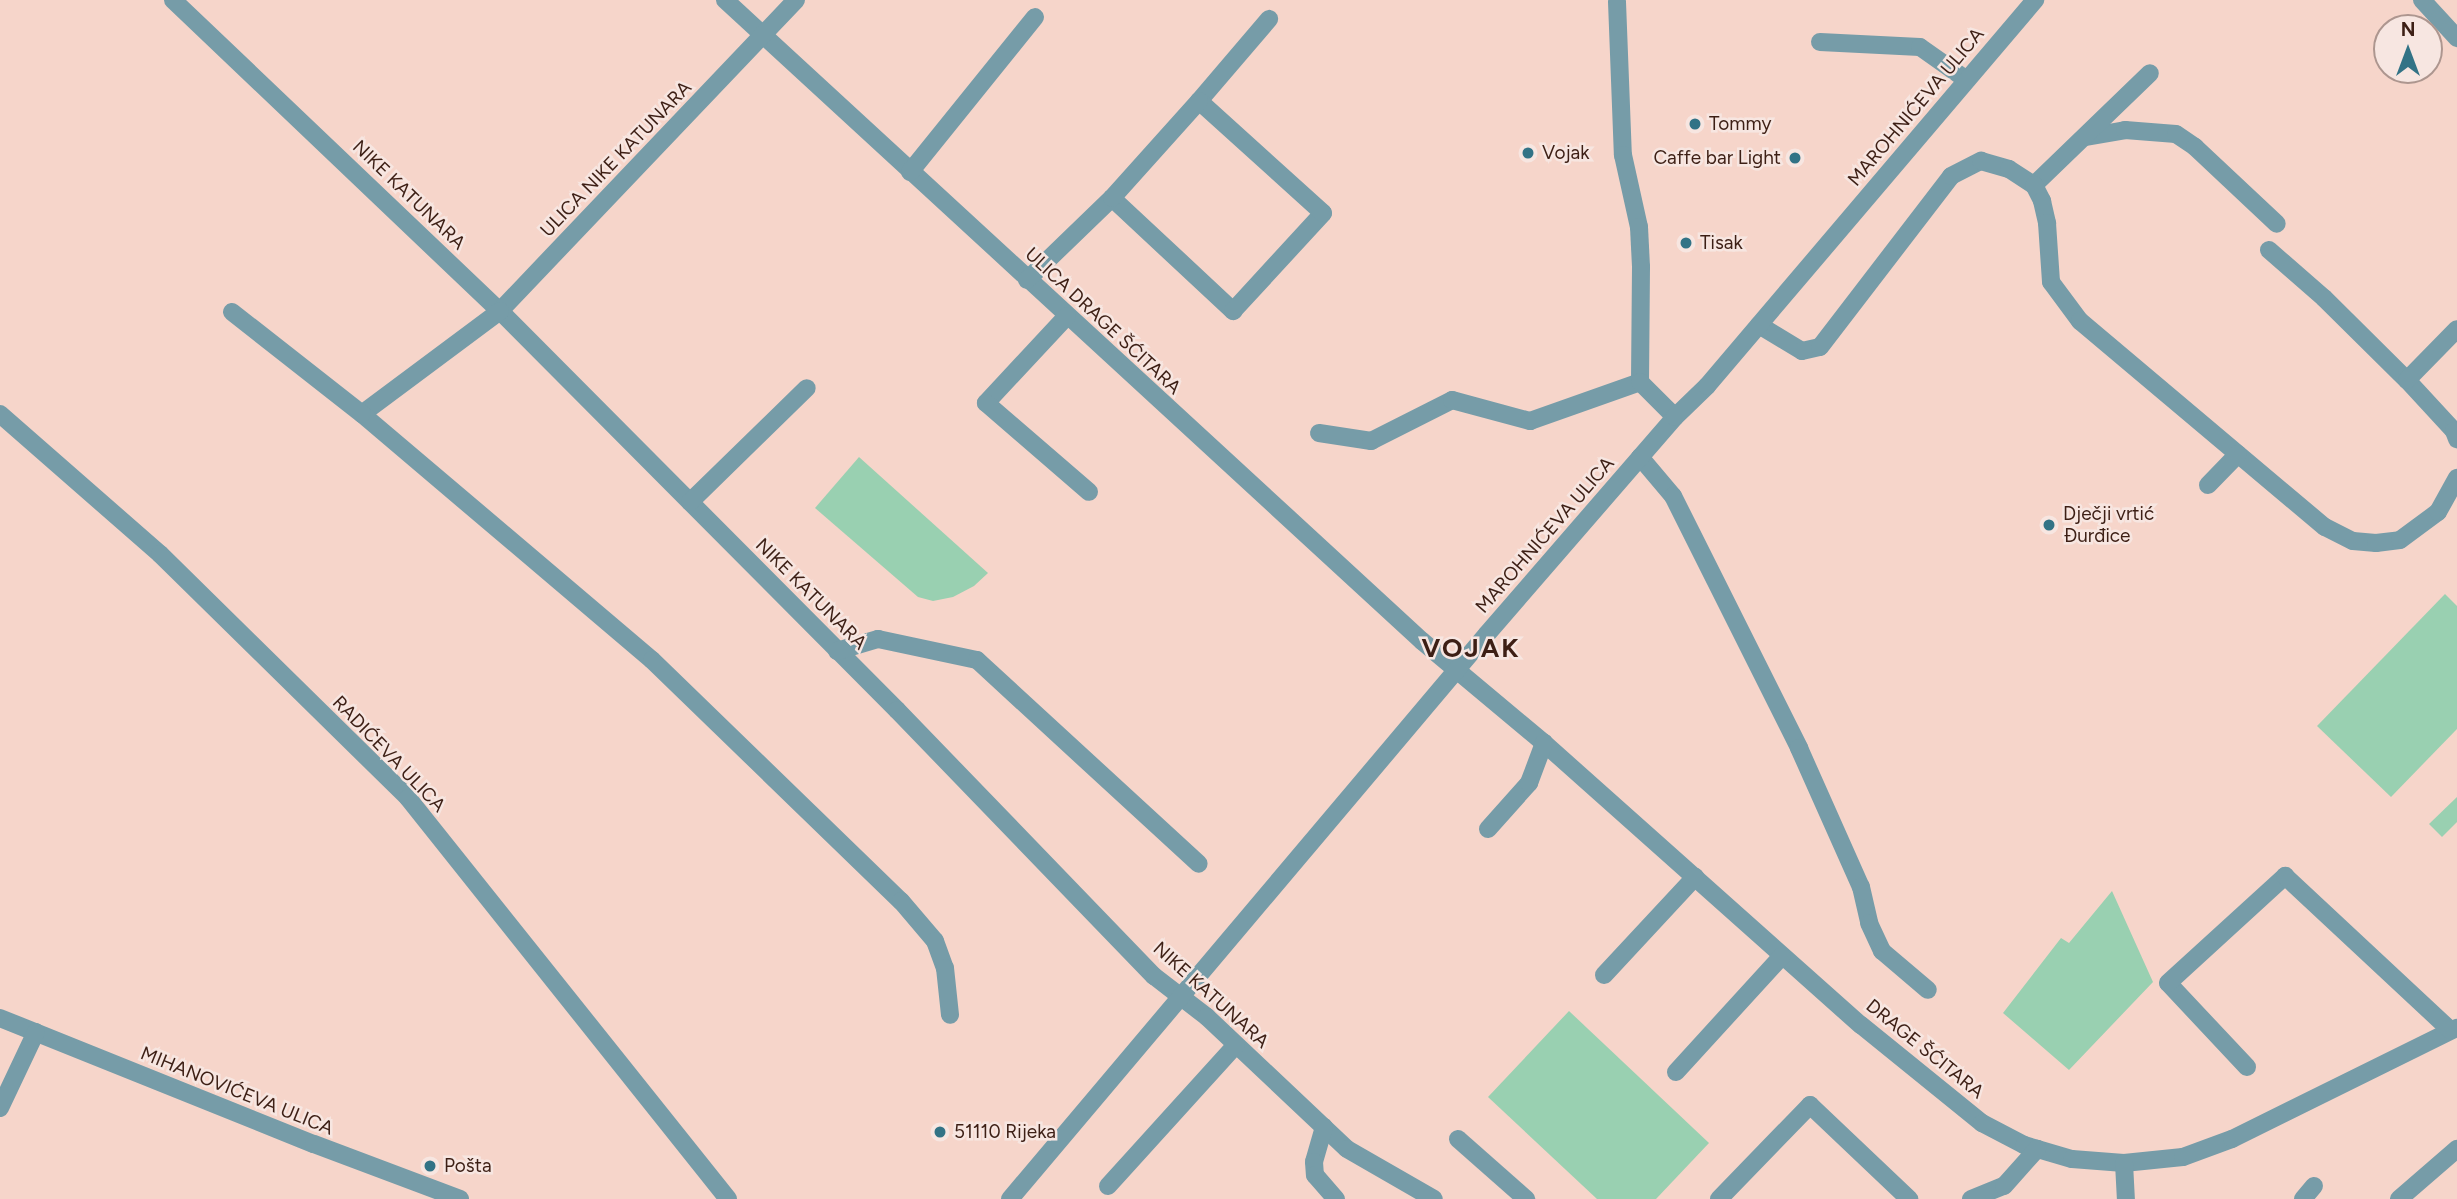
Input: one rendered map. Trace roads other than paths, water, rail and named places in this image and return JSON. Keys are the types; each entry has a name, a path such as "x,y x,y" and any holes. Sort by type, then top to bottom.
{"street":[{"name":"NIKE KATUNARA","path":"173,0 500,311 1154,976 1236,1045 1347,1149 1434,1199"},
{"name":"ULICA DRAGE ŠĆITARA","path":"725,0 1455,671"},
{"name":"ULICA NIKE KATUNARA","path":"362,414 500,311 796,0"},
{"name":"MAROHNIĆEVA ULICA","path":"1010,1199 1455,671 1675,417 1707,386 2035,0"},
{"path":"2422,0 2457,38"},
{"path":"1617,2 1623,155 1639,227 1642,267 1640,382 1675,417"},
{"path":"910,172 1035,17"},
{"path":"1027,279 1112,198 1269,19"},
{"path":"1820,42 1920,47 1967,80"},
{"path":"2034,186 2150,73"},
{"path":"1112,198 1233,311 1323,213 1199,101"},
{"path":"2086,137 2125,130 2176,134 2195,147 2277,224"},
{"path":"1759,325 1802,351 1820,347 1951,176 1981,161 2009,169 2034,186 2042,201 2048,223 2052,282 2060,297 2080,321 2325,527 2353,541 2376,543 2400,540 2438,512 2457,478"},
{"path":"2269,250 2324,298 2407,380 2455,431 2457,439"},
{"path":"232,312 362,414 652,660 901,901 935,941 945,968 950,1015"},
{"path":"1067,316 986,404 1089,492"},
{"path":"2407,380 2457,329"},
{"path":"1319,433 1371,441 1452,400 1530,421 1640,382"},
{"path":"690,502 807,388"},
{"name":"RADIĆEVA ULICA","path":"0,414 160,555 408,798 728,1199"},
{"path":"2208,485 2238,454"},
{"path":"1640,457 1673,496 1799,748 1861,887 1869,923 1882,951 1928,990"},
{"path":"837,651 878,639 977,660 1199,864"},
{"name":"DRAGE ŠĆITARA","path":"1455,671 1544,743 1861,1025 1982,1123 2037,1149 2072,1158 2124,1163 2183,1157 2232,1139 2454,1029"},
{"path":"1488,829 1529,783 1544,743"},
{"path":"2247,1067 2168,983 2285,876 2454,1029"},
{"path":"1604,975 1695,877"},
{"path":"1676,1072 1782,956"},
{"name":"MIHANOVIĆEVA ULICA","path":"0,1018 314,1144 460,1199"},
{"path":"0,1108 36,1032"},
{"path":"1108,1186 1236,1045"},
{"path":"1719,1199 1810,1105 1909,1199"},
{"path":"1324,1127 1314,1162 1315,1175 1336,1199"},
{"path":"1458,1139 1526,1199"},
{"path":"1971,1199 2004,1186 2037,1149"},
{"path":"2399,1199 2457,1149"},
{"path":"2124,1163 2126,1199"}],"place":[{"name":"Tommy","path":"1695,124"},
{"name":"Vojak","path":"1528,153"},
{"name":"Caffe bar Light","path":"1795,158"},
{"name":"Tisak","path":"1686,243"},
{"name":"Dječji vrtić Đurđice","path":"2049,525"},
{"name":"51110 Rijeka","path":"940,1132"},
{"name":"Pošta","path":"430,1166"}],"district":[{"name":"VOJAK","path":"1471,649"}]}
